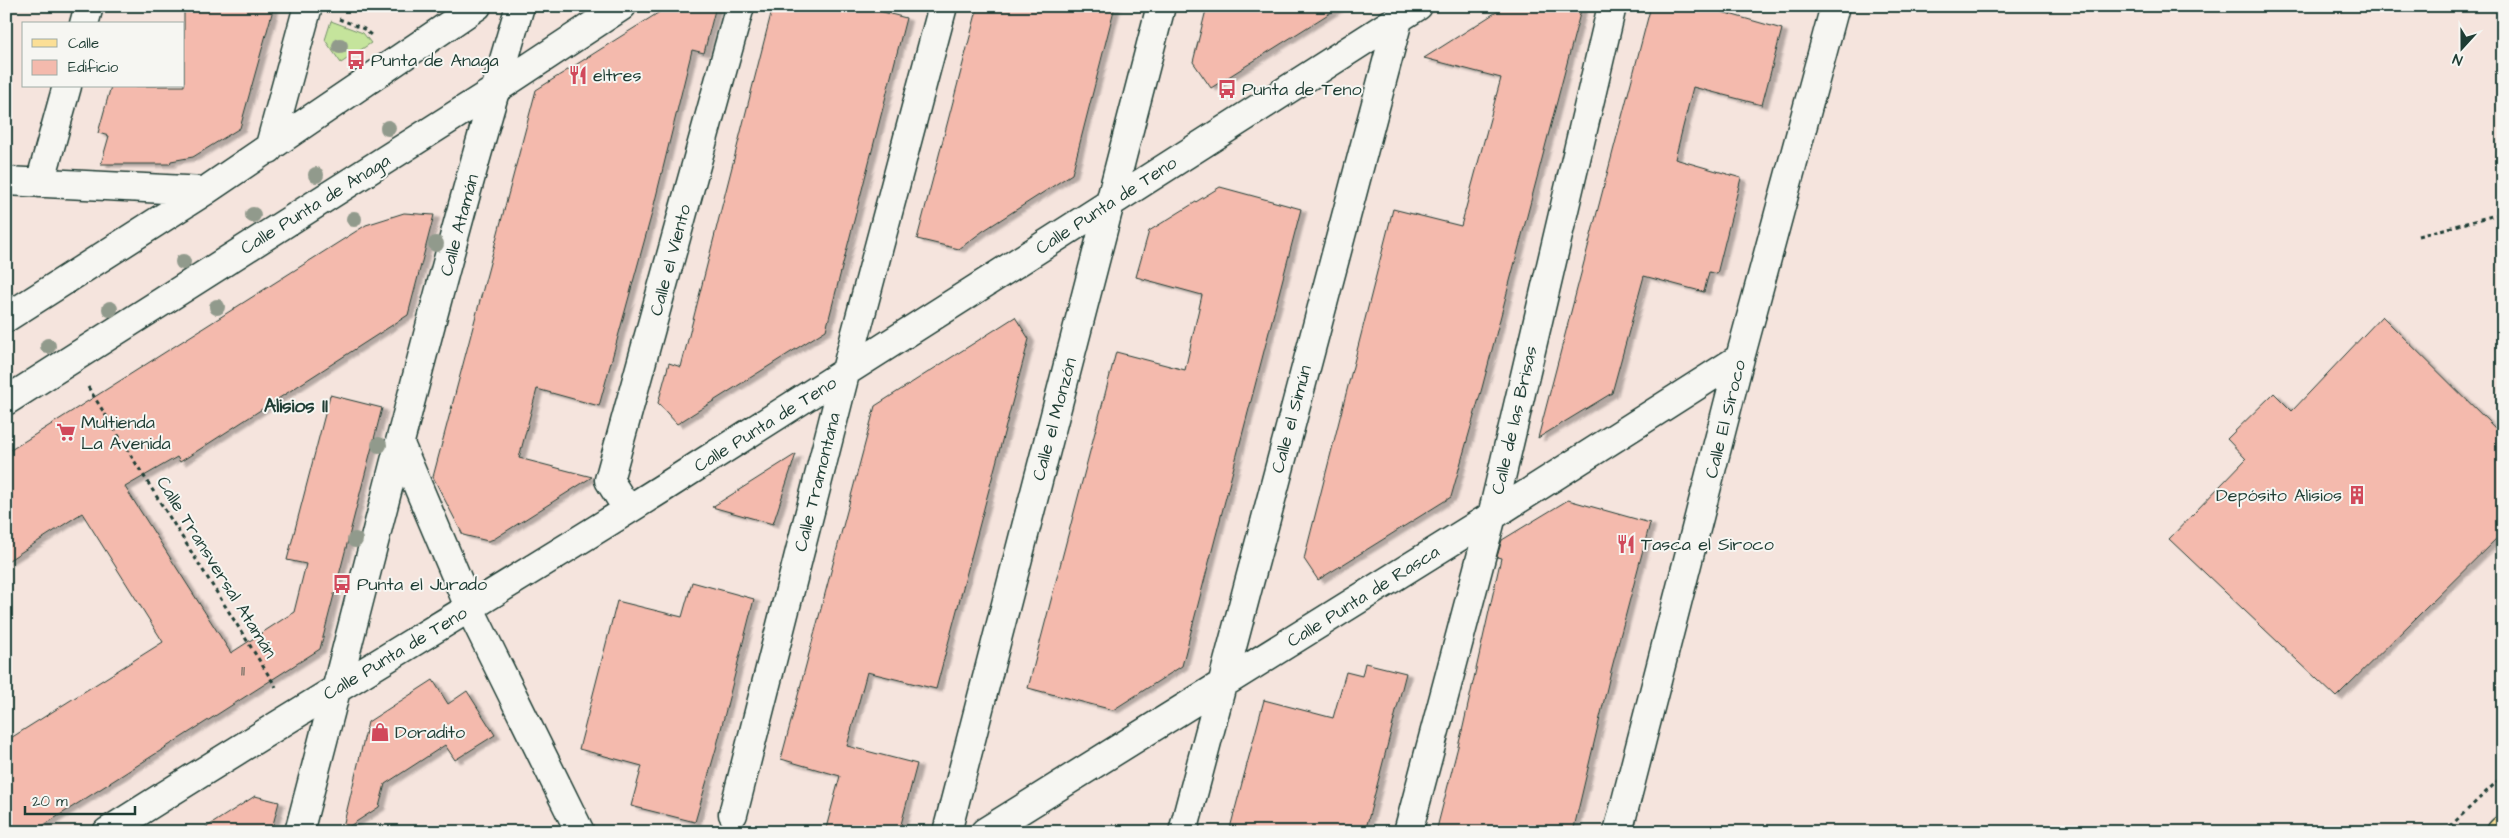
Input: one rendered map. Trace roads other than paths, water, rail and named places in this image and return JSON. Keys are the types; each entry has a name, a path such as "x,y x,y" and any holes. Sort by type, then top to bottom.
{"street":[{"path":"85,22 89,6"},
{"path":"6,318 269,149 477,6"},
{"name":"Calle Atamán","path":"300,832 400,444 495,90 520,6"},
{"name":"Calle Punta de Anaga","path":"6,401 495,90 622,6"},
{"name":"Calle el Viento","path":"628,510 609,480 740,6"},
{"name":"Calle Tramontana","path":"733,814 845,374 943,6"},
{"name":"Calle el Monzón","path":"947,832 1161,6"},
{"name":"Calle de las Brisas","path":"1408,832 1492,516 1612,6"},
{"name":"Calle El Siroco","path":"1618,832 1740,358 1835,6"},
{"path":"269,149 307,8"},
{"name":"Calle Punta de Teno","path":"107,832 293,714 470,609 845,374 1406,10"},
{"name":"Calle el Simún","path":"1183,832 1220,685 1406,10"},
{"path":"40,182 66,88"},
{"path":"6,181 205,191"},
{"name":"Calle Punta de Rasca","path":"984,832 1492,516 1740,358"},
{"path":"400,444 470,609 575,830"}],"place":[{"name":"Punta de Anaga","path":"356,60"},
{"name":"eltres","path":"578,75"},
{"name":"Punta de Teno","path":"1227,89"},
{"name":"Multienda La Avenida","path":"66,432"},
{"name":"Depósito Alisios","path":"2357,495"},
{"name":"Tasca el Siroco","path":"1626,544"},
{"name":"Punta el Jurado","path":"342,584"},
{"name":"Doradito","path":"380,732"}],"district":[{"name":"Alisios II","path":"296,405"}]}
